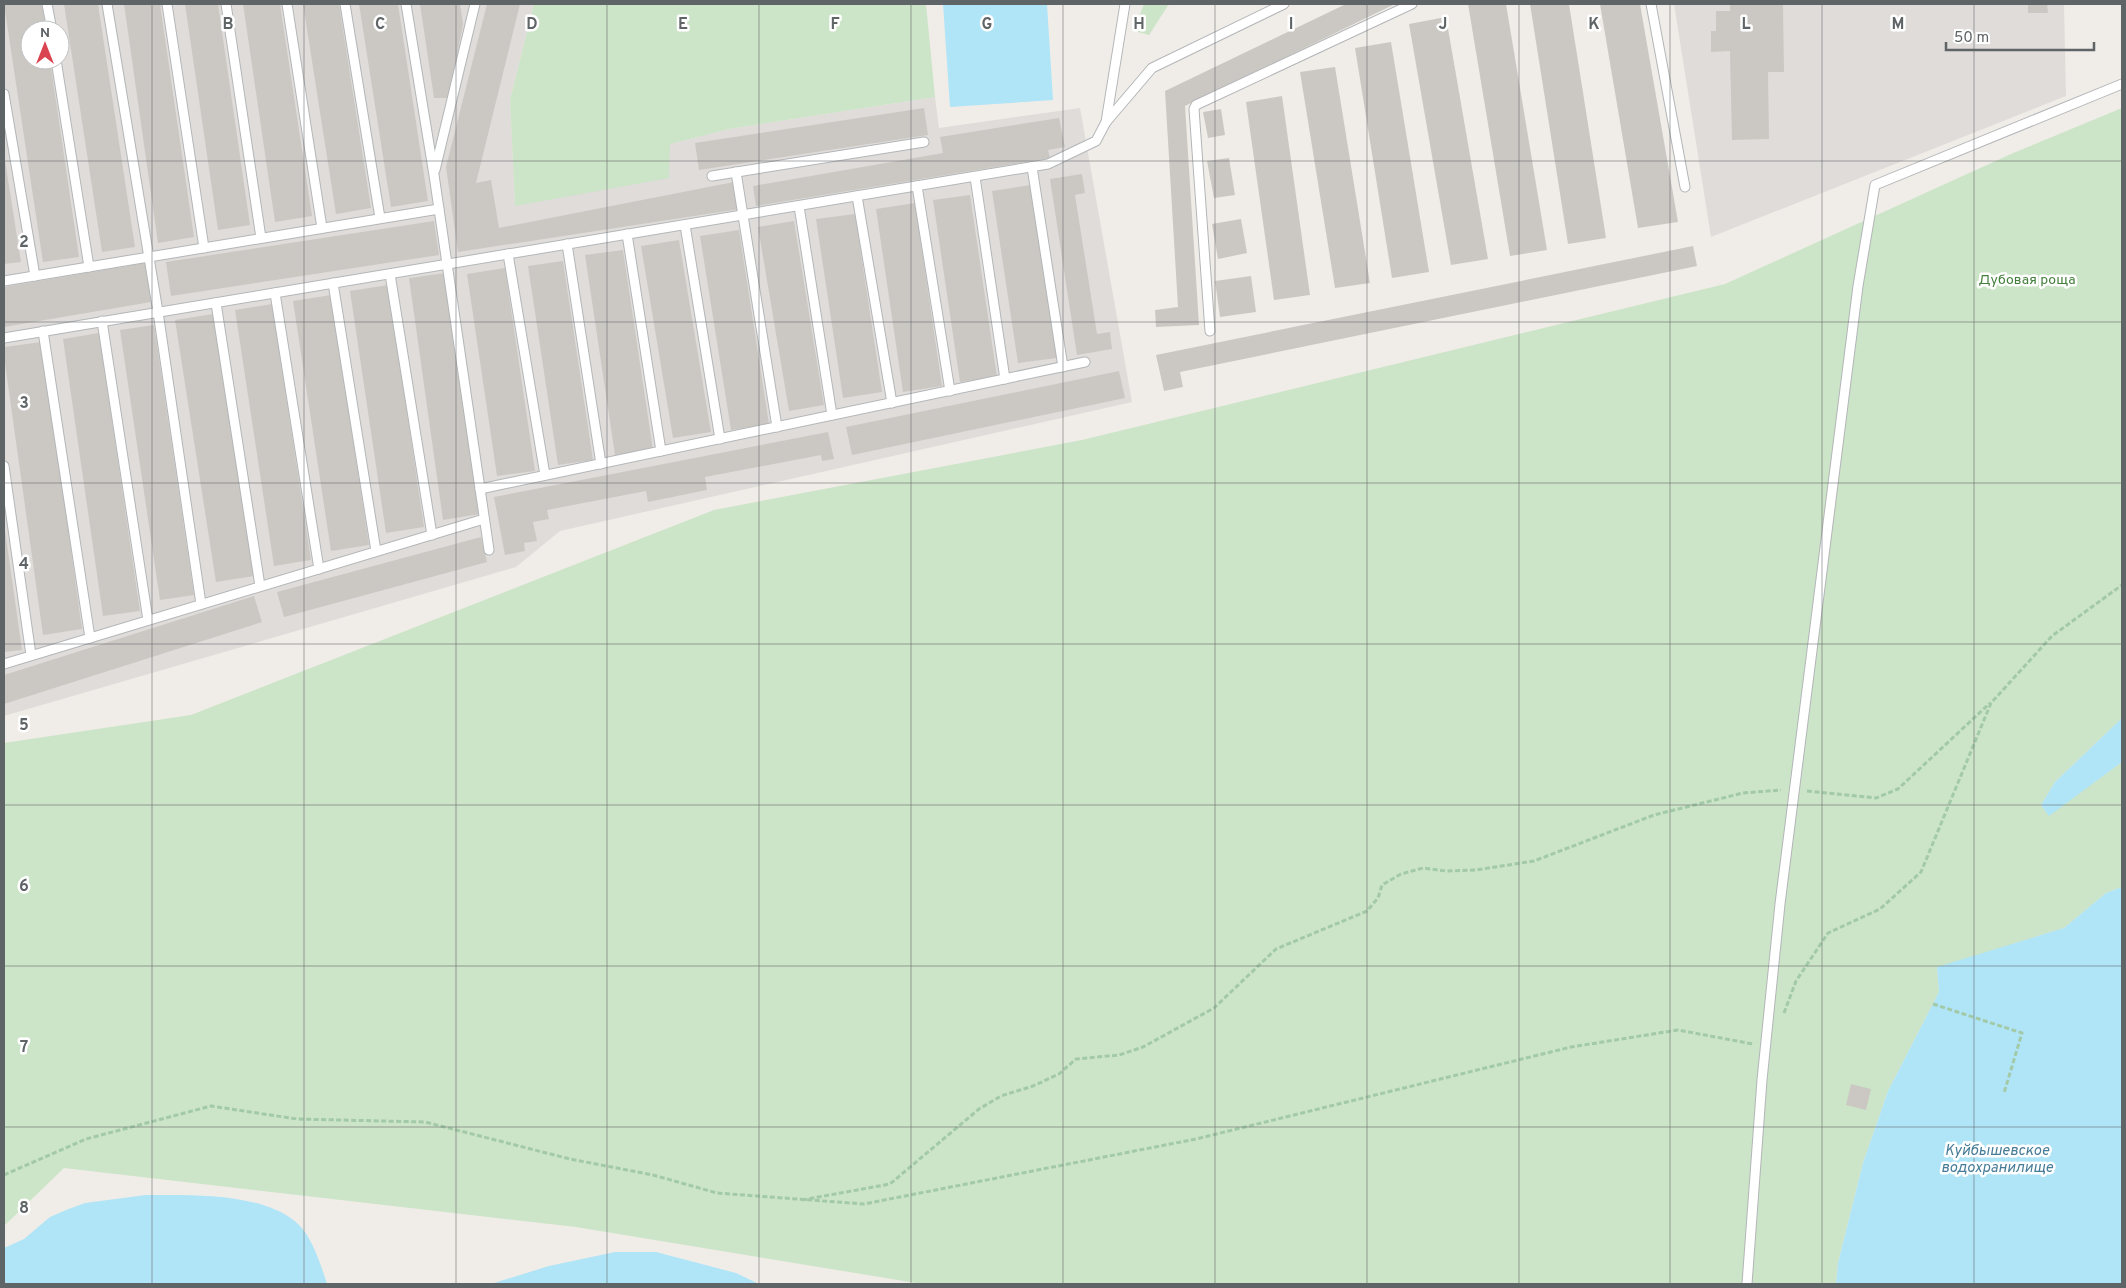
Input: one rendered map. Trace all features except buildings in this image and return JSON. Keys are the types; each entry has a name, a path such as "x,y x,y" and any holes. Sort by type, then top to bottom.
{"lane":[{"path":"47,4 50,20"},
{"path":"107,4 158,312 201,604"},
{"path":"167,4 204,248"},
{"path":"226,4 261,238"},
{"path":"287,4 322,228"},
{"path":"345,4 380,218"},
{"path":"406,4 434,175 489,550"},
{"path":"470,4 472,16"},
{"path":"434,175 475,4"},
{"path":"1106,122 1125,4"},
{"path":"4,338 1048,164 1096,141 1106,122 1152,68 1284,4"},
{"path":"1210,331 1194,109 1196,106 1412,4"},
{"path":"1652,4 1685,187"},
{"path":"58,70 89,267"},
{"path":"1747,1284 1765,1047 1780,904 1858,286 1875,185 2122,84"},
{"path":"4,94 35,276"},
{"path":"712,176 924,142"},
{"path":"1032,167 1064,367"},
{"path":"736,172 776,427"},
{"path":"975,177 1005,379"},
{"path":"917,186 950,391"},
{"path":"857,196 892,403"},
{"path":"799,206 832,415"},
{"path":"4,281 439,209"},
{"path":"685,225 720,439"},
{"path":"627,234 661,451"},
{"path":"567,244 601,464"},
{"path":"508,254 545,475"},
{"path":"390,274 432,535"},
{"path":"333,283 376,551"},
{"path":"275,293 319,569"},
{"path":"216,303 260,586"},
{"path":"102,321 148,620"},
{"path":"42,331 90,638"},
{"path":"480,489 1085,362"},
{"path":"4,466 31,656"},
{"path":"4,664 484,519"}],"path":[{"path":"797,1200 890,1184 979,1109 1001,1096 1059,1074 1076,1059 1118,1055 1143,1047 1214,1008 1276,950 1366,911 1378,898 1382,885 1401,874 1423,868 1446,871 1476,870 1534,861 1654,815 1706,800 1743,793 1795,789 1830,795 1876,798 1898,789 1991,703 2052,636 2122,585"},
{"path":"1784,1014 1796,981 1828,933 1880,908 1921,872 1991,703"},
{"path":"1933,1004 2022,1033 2004,1092"},
{"path":"4,1175 86,1139 211,1106 297,1119 425,1122 570,1159 654,1175 717,1193 864,1204 1196,1139 1571,1047 1678,1030 1765,1047"}],"shaded area":[{"path":"4,4 534,4 510,100 515,206 669,144 729,129 935,97 939,128 1080,108 1132,402 560,531 516,567 4,716"},
{"path":"1674,4 2064,4 2066,96 1711,237"}],"green space":[{"path":"534,4 926,4 935,97 729,129 670,144 669,178 515,206 510,100"},
{"path":"1144,4 1169,4 1149,35 1138,32 1137,22"},
{"name":"Дубовая роща","path":"2122,108 2122,718 2055,782 2041,805 2049,815 2122,762 2122,887 2106,893 2064,928 1937,968 1939,992 1888,1091 1863,1163 1838,1263 1836,1284 922,1284 576,1227 64,1168 4,1226 4,743 191,715 714,510 1082,440 1725,284 2011,154"}],"water":[{"path":"943,4 1047,4 1053,100 950,107"},
{"path":"2122,718 2122,762 2049,816 2041,805 2055,782"},
{"name":"Куйбышевское водохранилище","path":"2122,887 2122,1284 1836,1284 1838,1263 1863,1163 1888,1091 1939,992 1937,967 2064,928 2106,893"},
{"path":"146,1195 233,1198 277,1210 294,1221 307,1235 321,1265 327,1284 4,1284 4,1248 24,1239 50,1217 85,1203"},
{"path":"615,1252 656,1252 736,1273 759,1284 491,1284 549,1266"}]}
